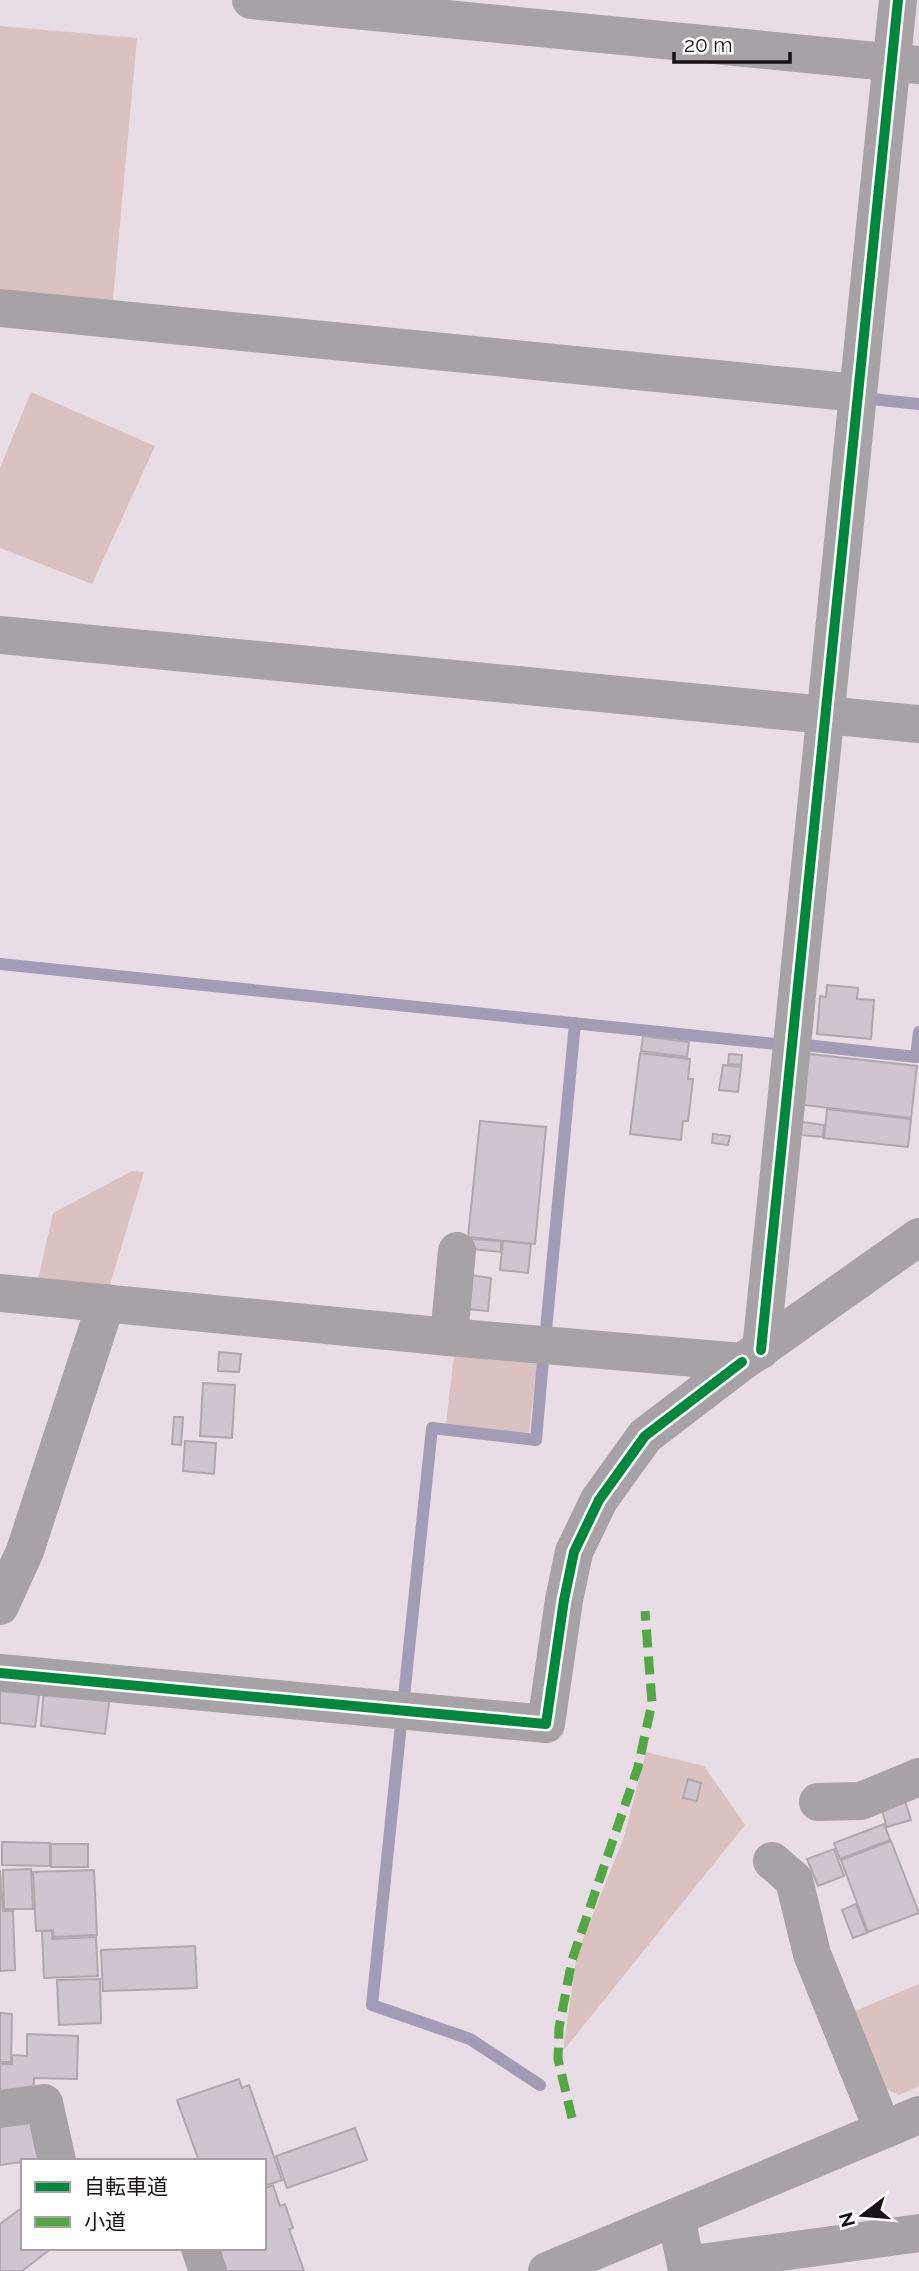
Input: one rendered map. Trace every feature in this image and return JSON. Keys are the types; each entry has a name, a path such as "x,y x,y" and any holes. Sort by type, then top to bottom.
{"street":[{"path":"251,0 905,64"},
{"path":"751,1356 825,713 858,393 905,64 898,0"},
{"path":"0,308 858,393"},
{"path":"0,635 919,724"},
{"path":"0,1673 546,1724 564,1600 574,1552 599,1500 645,1436 751,1356 919,1237"},
{"path":"449,1337 457,1251"},
{"path":"0,1293 449,1337 751,1356"},
{"path":"0,1606 25,1551 106,1303"},
{"path":"818,1802 861,1801 919,1777"},
{"path":"772,1861 794,1880 812,1954 883,2130"},
{"path":"0,2109 44,2103 57,2159"},
{"path":"547,2271 919,2115"},
{"path":"676,2217 686,2265 823,2259 919,2233"},
{"path":"201,2250 208,2271"}],"shaded area":[{"path":"0,26 137,38 112,311 0,300"},
{"path":"31,392 155,446 92,584 0,548 0,468"},
{"path":"132,1171 144,1172 108,1291 37,1284 53,1213"},
{"path":"455,1346 538,1356 529,1433 446,1424"},
{"path":"646,1752 704,1766 745,1825 563,2051 577,1954 624,1837"},
{"path":"919,1984 919,2086 899,2095 878,2084 848,2014"}],"building":[{"path":"827,985 858,988 857,999 874,1000 871,1039 817,1034 820,996 826,997"},
{"path":"643,1036 689,1042 687,1057 641,1051"},
{"path":"640,1053 690,1059 688,1079 693,1079 688,1121 683,1121 681,1140 630,1134"},
{"path":"801,1053 917,1066 911,1118 796,1104"},
{"path":"729,1054 742,1055 741,1065 728,1064"},
{"path":"723,1065 741,1067 738,1092 719,1090"},
{"path":"827,1109 911,1119 908,1147 824,1138"},
{"path":"480,1121 546,1127 535,1244 468,1237"},
{"path":"802,1122 824,1125 823,1137 801,1135"},
{"path":"713,1134 730,1136 728,1145 712,1143"},
{"path":"471,1239 501,1241 501,1252 471,1249"},
{"path":"503,1241 531,1244 528,1273 500,1270"},
{"path":"470,1275 491,1278 488,1311 467,1309"},
{"path":"219,1352 241,1354 239,1372 218,1371"},
{"path":"203,1383 235,1385 232,1438 200,1436"},
{"path":"174,1417 183,1417 181,1445 172,1444"},
{"path":"185,1441 216,1443 214,1474 183,1471"},
{"path":"0,1683 40,1688 35,1727 0,1723"},
{"path":"44,1687 110,1694 105,1734 41,1726"},
{"path":"688,1779 701,1783 697,1801 683,1798"},
{"path":"905,1801 911,1820 887,1827 881,1808"},
{"path":"884,1824 890,1840 840,1859 834,1843"},
{"path":"891,1841 919,1913 868,1932 841,1860"},
{"path":"2,1842 50,1843 50,1866 2,1865"},
{"path":"51,1844 88,1844 88,1867 51,1867"},
{"path":"834,1849 844,1876 818,1886 807,1859"},
{"path":"31,1869 33,1909 4,1909 3,1870"},
{"path":"0,1870 3,1911 13,1911 15,1970 0,1971"},
{"path":"94,1870 97,1935 54,1937 53,1930 36,1931 33,1872"},
{"path":"856,1904 867,1933 853,1938 842,1910"},
{"path":"42,1931 52,1931 52,1939 96,1937 98,1976 44,1978"},
{"path":"195,1946 197,1988 103,1991 101,1950"},
{"path":"100,1979 101,2023 59,2025 57,1980"},
{"path":"0,2013 12,2014 11,2062 0,2062"},
{"path":"27,2034 78,2036 77,2079 34,2078 33,2100 0,2099 0,2064 12,2064 12,2055 27,2056"},
{"path":"239,2079 242,2088 249,2085 282,2180 266,2185 266,2159 198,2159 177,2100"},
{"path":"37,2112 44,2159 21,2159 21,2162 0,2165 0,2117"},
{"path":"355,2128 367,2160 287,2188 276,2156"},
{"path":"273,2185 280,2206 285,2204 293,2228 289,2229 304,2271 225,2271 219,2250 266,2250 266,2188"},
{"path":"21,2208 21,2250 49,2250 22,2271 0,2271 0,2224"}],"waterway":[{"path":"871,399 919,404"},
{"path":"0,964 776,1044"},
{"path":"546,1330 575,1023"},
{"path":"805,1045 916,1057 919,1032"},
{"path":"404,1697 432,1428 536,1440 543,1360"},
{"path":"401,1724 372,2005 470,2039 540,2085"}],"marked path":[{"path":"572,2118 558,2059 559,2028 572,1960 638,1767 652,1703 645,1611"}],"cycle path":[{"path":"761,1350 898,0"},
{"path":"0,1673 546,1724 564,1600 574,1552 599,1500 645,1436 742,1362"}]}
